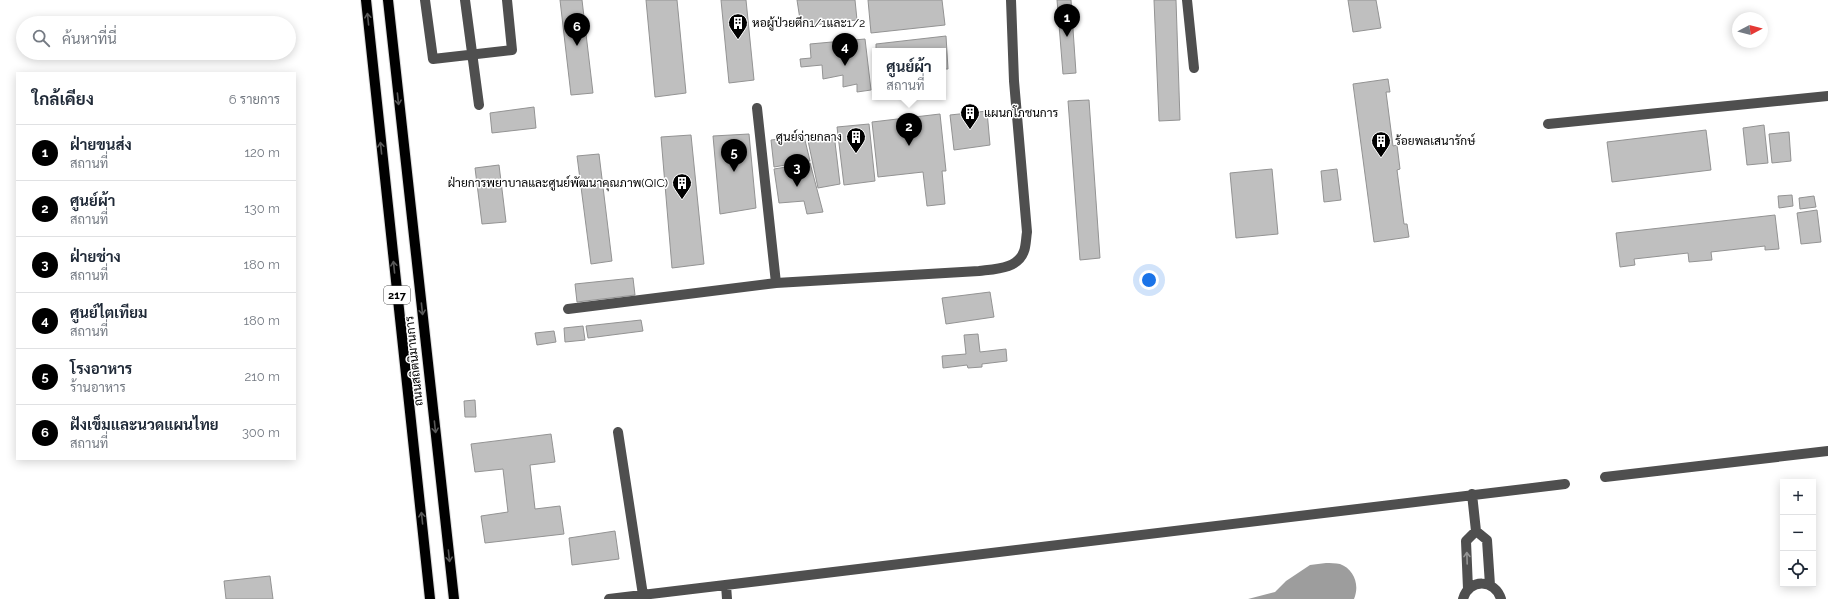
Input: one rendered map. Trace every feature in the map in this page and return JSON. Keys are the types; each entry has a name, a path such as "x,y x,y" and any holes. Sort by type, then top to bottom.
{"main road":[{"name":"ถนนสถิตนิมานการ","path":"366,0 430,599"},
{"name":"ถนนสถิตนิมานการ","path":"388,0 454,599"}],"lane":[{"path":"425,0 433,59 512,50 507,0"},
{"path":"465,0 479,106"},
{"path":"568,309 776,283 979,271 1004,268 1018,261 1024,251 1027,232 1014,81 1011,0"},
{"path":"1187,0 1194,68"},
{"path":"1548,124 1828,96"},
{"path":"757,108 776,283"},
{"path":"618,432 643,595"},
{"path":"1605,477 1828,452"},
{"path":"609,599 1565,484"},
{"path":"1472,494 1476,531 1487,540 1490,585"},
{"path":"1463,599 1468,589 1466,541 1476,531"},
{"path":"1468,589 1478,583 1490,585 1499,593 1501,599"},
{"path":"726,585 727,599"}],"shaded area":[{"path":"1326,563 1340,564 1349,570 1356,583 1356,594 1354,599 1248,599 1275,592 1286,581 1310,565"}],"building":[{"path":"560,0 582,0 593,93 571,95"},
{"path":"646,0 677,0 686,93 655,97"},
{"name":"หอผู้ป่วยตึก1/1และ1/2","path":"721,0 746,0 754,80 729,83"},
{"path":"797,0 855,0 857,20 801,26"},
{"path":"868,0 942,0 945,25 871,33"},
{"path":"1057,0 1071,0 1076,73 1063,74"},
{"path":"1154,0 1176,0 1180,120 1159,121"},
{"path":"1348,0 1376,0 1381,28 1353,32"},
{"path":"946,36 948,69 946,69 946,48 876,48 876,44"},
{"path":"865,39 871,90 857,92 857,84 843,87 843,75 823,79 822,65 801,67 800,59 811,58 810,44"},
{"name":"ร้อยพลเสนารักษ์","path":"1388,79 1390,92 1386,92 1393,146 1397,145 1400,169 1397,170 1404,224 1407,224 1409,237 1374,242 1353,84"},
{"path":"1089,100 1100,258 1080,260 1068,101"},
{"path":"534,107 536,128 492,133 490,113"},
{"name":"แผนกโภชนการ","path":"987,111 990,145 954,150 950,115"},
{"path":"940,114 946,171 942,171 945,204 927,206 923,172 878,177 872,122"},
{"name":"ศูนย์จ่ายกลาง","path":"869,124 875,181 844,185 837,127"},
{"path":"1764,125 1768,163 1747,165 1743,128"},
{"path":"1706,130 1711,170 1612,182 1607,142"},
{"path":"1789,132 1791,161 1772,163 1769,134"},
{"path":"749,134 756,208 720,214 713,136"},
{"path":"834,134 840,184 818,188 807,136"},
{"name":"ฝ่ายการพยาบาลและศูนย์พัฒนาคุณภาพ(QIC)","path":"691,135 704,264 672,268 661,137"},
{"path":"804,136 810,161 774,167 771,140"},
{"path":"599,154 612,261 591,264 577,156"},
{"path":"810,163 823,212 807,214 804,201 779,203 774,169"},
{"path":"499,165 506,222 482,224 475,168"},
{"path":"1272,169 1278,234 1236,238 1230,173"},
{"path":"1337,169 1341,200 1324,202 1321,171"},
{"path":"1792,195 1793,206 1779,208 1778,196"},
{"path":"1814,196 1816,207 1800,209 1799,198"},
{"path":"1817,210 1821,242 1801,244 1797,213"},
{"path":"1775,215 1779,249 1765,250 1765,246 1711,252 1712,260 1689,262 1688,253 1634,259 1635,265 1620,267 1616,233"},
{"path":"633,278 635,295 577,302 575,284"},
{"path":"990,292 994,317 946,324 942,298"},
{"path":"641,320 643,331 588,338 586,326"},
{"path":"583,326 585,340 565,342 564,328"},
{"path":"554,331 556,342 537,345 535,333"},
{"path":"978,334 980,352 1006,349 1007,361 982,364 982,367 968,368 967,365 943,368 942,356 966,354 964,335"},
{"path":"475,400 476,417 465,417 464,401"},
{"path":"551,434 555,462 530,465 535,509 560,506 564,534 485,543 481,516 508,512 503,469 475,472 471,444"},
{"path":"615,531 619,559 572,565 569,538"},
{"path":"270,576 273,599 226,599 224,581"}],"place":[{"name":"ฝ่ายขนส่ง","path":"1067,37"},
{"name":"หอผู้ป่วยตึก1/1และ1/2","path":"738,40"},
{"name":"ฝังเข็มและนวดแผนไทย","path":"577,46"},
{"name":"ศูนย์ไตเทียม","path":"845,66"},
{"name":"แผนกโภชนการ","path":"970,130"},
{"name":"ศูนย์ผ้า","path":"909,146"},
{"name":"ศูนย์จ่ายกลาง","path":"856,154"},
{"name":"ร้อยพลเสนารักษ์","path":"1381,158"},
{"name":"โรงอาหาร","path":"734,172"},
{"name":"ฝ่ายช่าง","path":"797,187"},
{"name":"ฝ่ายการพยาบาลและศูนย์พัฒนาคุณภาพ(QIC)","path":"682,200"}]}
